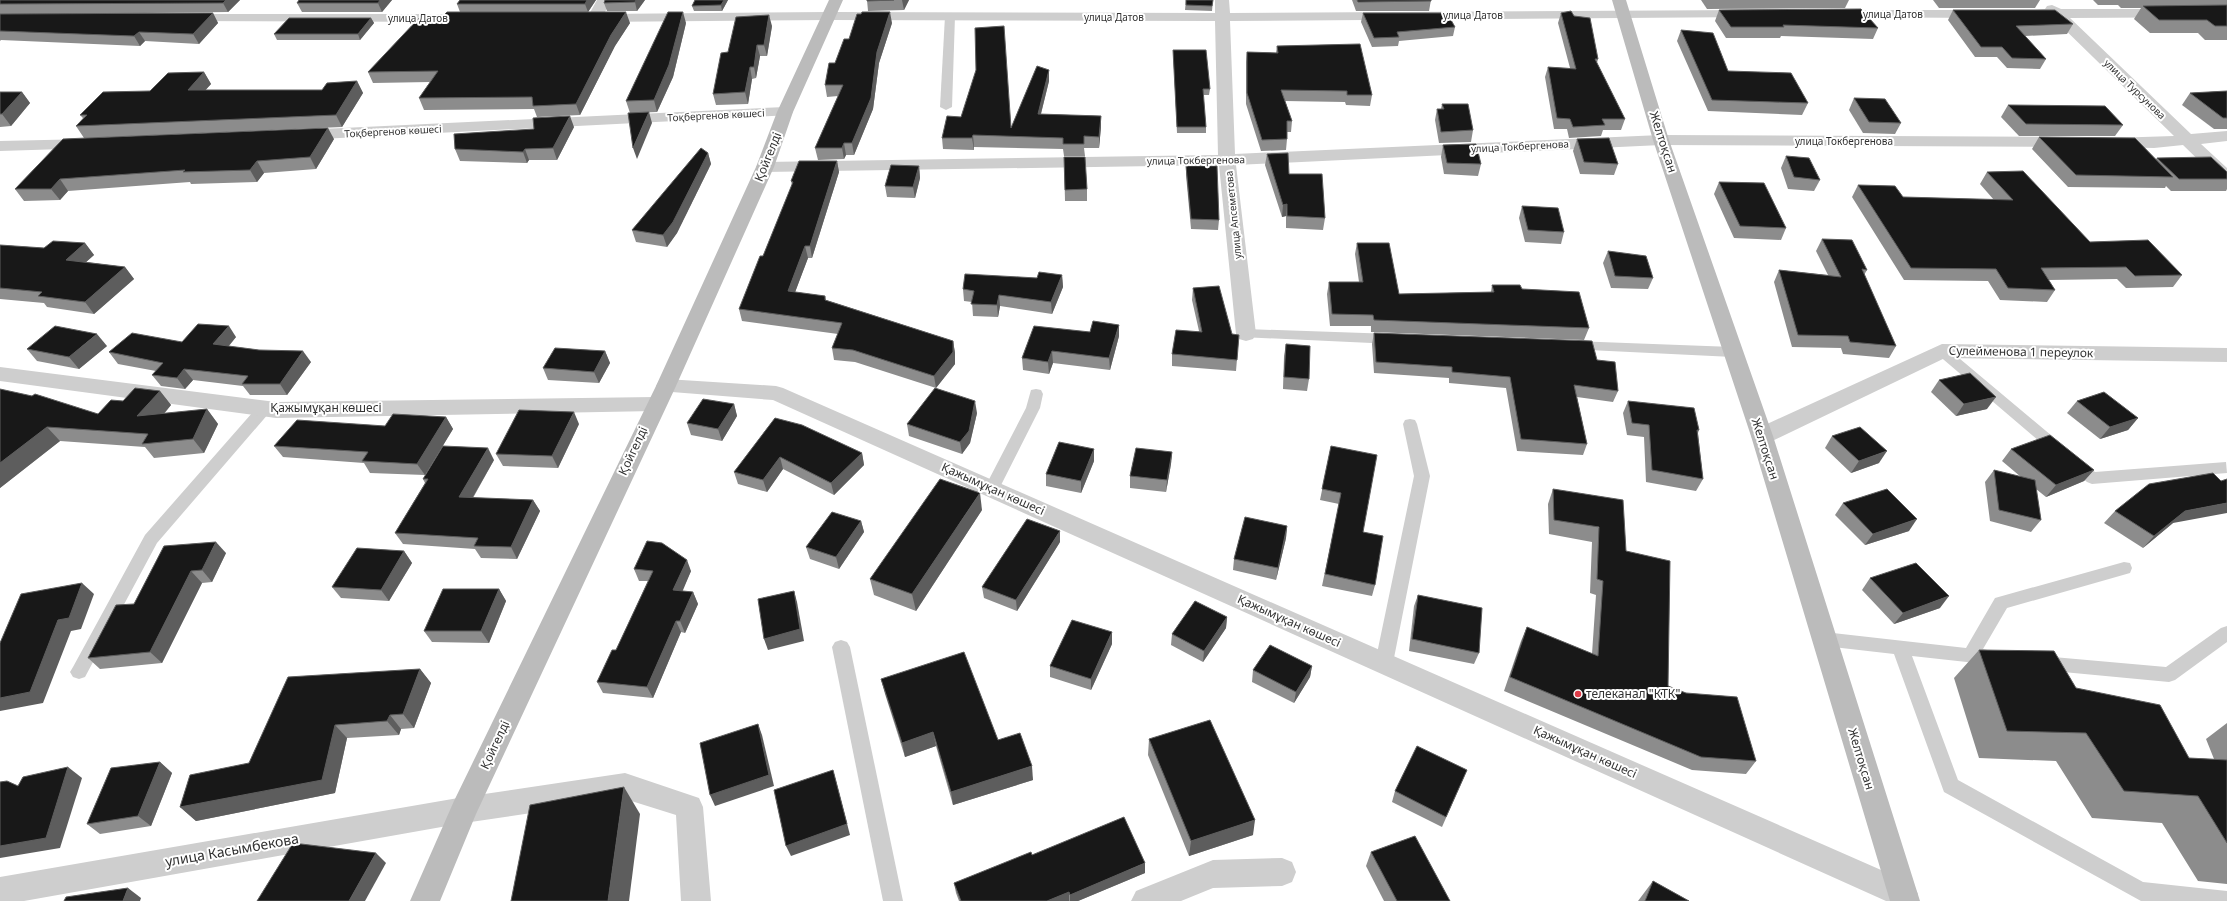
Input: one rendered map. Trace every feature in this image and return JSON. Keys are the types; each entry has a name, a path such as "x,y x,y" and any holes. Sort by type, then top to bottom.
{"street":[{"path":"594,18 604,0"},
{"name":"улица Апсеметова","path":"1222,0 1227,160 1246,334"},
{"name":"улица Турсунова","path":"2042,0 2227,178"},
{"path":"255,18 269,4"},
{"name":"улица Датов","path":"578,18 833,8 950,16 1223,17 1621,7 1765,14"},
{"name":"Желтоқсан","path":"1621,7 1661,140 1762,436 1904,897"},
{"name":"Қойгелді","path":"425,901 464,810 660,395 765,167 785,112 833,8"},
{"path":"2017,14 2227,13"},
{"name":"улица Датов","path":"1820,14 1994,14"},
{"name":"улица Датов","path":"167,18 484,18"},
{"name":"Тоқбергенов көшесі","path":"284,136 785,112"},
{"name":"улица Токбергенова","path":"765,167 1227,160 1661,140 2090,143 2189,141 2227,136"},
{"path":"0,146 101,144"},
{"name":"Сулейменова 1 переулок","path":"1762,436 1942,351 2227,355"},
{"name":"Қажымұқан көшесі","path":"0,374 264,409 660,395 776,393 1384,663 1904,897"},
{"name":"улица Касымбекова","path":"0,891 464,810 625,786 689,807 696,901"},
{"path":"1146,901 1213,874 1282,872"}],"lane":[{"path":"946,107 950,16"},
{"path":"1246,334 1406,340"},
{"path":"1557,345 1733,352"},
{"path":"1942,351 2092,478 2226,468"},
{"path":"992,489 1033,408 1036,394"},
{"path":"79,672 151,539 264,409"},
{"path":"1384,663 1422,476 1410,424"},
{"path":"1971,655 2001,603 2124,568"},
{"path":"1824,639 2018,661 2169,675 2227,633"},
{"path":"841,647 893,901"},
{"path":"1900,648 1951,786 2141,891 2227,901"}],"building":[{"path":"0,0 226,0 223,3 0,4"},
{"path":"299,0 380,0 378,3 297,3"},
{"path":"460,0 587,0 585,4 457,4"},
{"path":"605,0 636,0 635,2 604,3"},
{"path":"695,0 724,0 721,5 692,6"},
{"path":"867,0 894,0 867,1"},
{"path":"1186,0 1213,0 1212,6 1186,5"},
{"path":"1357,0 1431,0 1431,1 1358,2"},
{"path":"2227,5 2227,26 2215,26 2207,20 2159,20 2143,6"},
{"path":"1861,9 1878,28 1783,25 1784,27 1731,27 1719,10"},
{"path":"1953,10 2055,10 2073,24 2016,26 2046,59 2012,58 2002,47 1981,47"},
{"path":"1571,11 1574,16 1590,18 1598,59 1595,59 1625,119 1602,119 1605,125 1573,127 1570,119 1557,118 1548,67 1576,69 1561,13"},
{"path":"447,12 626,12 611,35 576,104 533,106 532,97 419,98 438,71 368,72 419,18 440,19"},
{"path":"668,12 683,12 669,65 654,100 626,101"},
{"path":"862,12 890,12 877,52 871,98 852,143 844,143 842,148 815,148 843,85 825,85 829,63 835,63 844,39 849,39 857,14 861,14"},
{"path":"213,13 193,34 139,32 134,36 0,31 0,14"},
{"path":"1363,13 1447,13 1455,27 1397,32 1399,37 1374,38"},
{"path":"769,15 764,45 757,45 754,67 750,67 745,92 713,94 721,53 728,52 736,17"},
{"path":"289,18 371,18 358,34 274,34"},
{"path":"1004,26 1011,128 1037,66 1049,70 1038,114 1101,116 1099,137 1084,136 1084,144 1063,144 1063,138 973,135 972,138 942,138 947,116 961,117 976,70 975,28"},
{"path":"1681,30 1713,33 1728,71 1791,73 1808,103 1712,100"},
{"path":"1360,44 1372,95 1347,95 1347,91 1281,90 1292,121 1287,121 1287,139 1262,140 1247,93 1247,52 1278,53 1277,46"},
{"path":"1173,50 1206,50 1210,89 1203,89 1206,127 1177,127"},
{"path":"204,72 188,90 322,90 327,83 357,81 336,115 76,126 87,115 80,115 103,92 150,91 168,73"},
{"path":"2227,91 2227,118 2223,118 2190,93"},
{"path":"0,92 22,92 2,114 0,114"},
{"path":"1854,98 1885,99 1901,123 1869,122"},
{"path":"1442,104 1468,104 1473,130 1441,132 1437,109 1444,109"},
{"path":"2008,105 2105,106 2123,125 2026,124"},
{"path":"649,112 633,148 628,113"},
{"path":"570,116 553,148 525,149 523,152 455,149 454,134 534,129 533,118"},
{"path":"328,128 310,157 257,161 250,170 183,172 185,170 60,179 51,189 15,189 63,139"},
{"path":"2039,137 2135,138 2173,177 2076,175"},
{"path":"1609,138 1618,164 1584,162 1577,139"},
{"path":"1476,144 1481,164 1447,163 1443,145"},
{"path":"701,148 708,153 673,222 663,235 632,230"},
{"path":"1288,153 1289,174 1322,174 1325,218 1287,216 1287,204 1283,205 1267,154"},
{"path":"1786,156 1809,158 1820,180 1794,177"},
{"path":"1064,157 1085,157 1087,189 1065,190"},
{"path":"2211,157 2227,172 2227,179 2179,179 2157,158"},
{"path":"799,161 837,161 810,246 805,246 788,291 825,296 825,300 953,341 953,352 934,376 853,350 832,348 842,323 739,309 760,256 763,256 793,182 791,181"},
{"path":"891,165 919,166 913,187 885,186"},
{"path":"1186,166 1217,166 1219,220 1191,219"},
{"path":"2023,171 2090,242 2148,240 2182,275 2135,276 2126,267 2041,268 2055,290 2008,288 1996,269 1911,268 1858,185 1895,186 1903,197 2013,200 1987,172"},
{"path":"1719,182 1764,183 1786,228 1740,226"},
{"path":"1522,206 1558,208 1564,232 1528,230"},
{"path":"1822,239 1852,240 1867,270 1862,269 1896,346 1850,342 1848,336 1798,335 1779,270 1841,277"},
{"path":"53,241 85,243 66,260 125,267 85,302 38,296 42,292 0,288 0,245 44,248"},
{"path":"1357,243 1389,243 1399,294 1494,292 1492,285 1520,285 1522,289 1579,292 1589,328 1374,320 1373,315 1332,314 1329,282 1363,282"},
{"path":"1608,251 1646,256 1653,278 1615,276"},
{"path":"1039,272 1062,275 1051,302 999,295 997,305 971,304 974,291 963,289 965,274 1037,278"},
{"path":"1219,286 1232,334 1239,335 1237,360 1172,354 1176,330 1202,332 1193,288"},
{"path":"1093,321 1119,325 1109,358 1052,351 1048,362 1022,358 1034,326 1090,332"},
{"path":"198,324 229,326 213,344 259,350 303,351 280,384 242,384 248,376 184,369 177,378 152,375 163,363 109,352 132,333 182,342"},
{"path":"55,326 97,334 69,357 27,349"},
{"path":"1374,333 1592,341 1597,360 1615,362 1618,391 1574,385 1587,444 1521,439 1510,377 1452,372 1452,367 1376,362"},
{"path":"1286,344 1310,346 1309,379 1284,377"},
{"path":"555,348 605,351 594,372 543,368"},
{"path":"1970,373 1996,397 1964,404 1939,380"},
{"path":"135,388 160,391 137,416 207,409 193,439 142,444 148,434 47,427 0,463 0,389 32,396 35,394 98,414 111,400 123,401"},
{"path":"935,388 975,401 969,431 960,442 907,424"},
{"path":"2104,392 2138,418 2110,427 2077,401"},
{"path":"703,399 734,404 718,429 687,423"},
{"path":"1628,401 1694,408 1699,430 1697,430 1703,479 1652,470 1649,425 1632,423"},
{"path":"519,410 574,412 552,456 496,454"},
{"path":"393,414 446,417 417,464 362,461 368,452 274,446 297,420 385,426"},
{"path":"775,418 802,425 862,453 831,483 780,457 763,480 734,472"},
{"path":"1860,427 1887,451 1859,461 1832,436"},
{"path":"2050,435 2094,470 2056,485 2011,449"},
{"path":"1059,442 1094,449 1081,481 1046,474"},
{"path":"443,446 488,448 459,497 533,500 511,547 474,546 478,538 395,533 428,479 423,479"},
{"path":"1331,446 1377,455 1363,532 1383,536 1375,585 1325,574 1341,493 1322,489"},
{"path":"1136,448 1172,452 1167,480 1130,476"},
{"path":"1994,470 2035,480 2041,520 1999,510"},
{"path":"2213,473 2221,481 2227,479 2227,503 2185,511 2154,536 2115,511 2149,484"},
{"path":"940,479 980,493 912,594 870,579"},
{"path":"1553,489 1623,500 1626,551 1670,561 1668,686 1686,693 1737,697 1756,761 1701,757 1510,677 1527,627 1598,656 1603,581 1597,579 1599,527 1554,520"},
{"path":"1887,489 1917,519 1873,534 1843,503"},
{"path":"832,512 861,521 836,557 806,547"},
{"path":"1245,517 1287,526 1278,568 1234,559"},
{"path":"1027,519 1060,531 1016,600 982,587"},
{"path":"647,541 662,543 687,560 673,590 693,592 680,621 676,621 647,687 597,682 612,650 616,650 653,571 634,569"},
{"path":"216,542 202,570 191,571 150,652 88,658 116,605 134,604 164,546"},
{"path":"357,548 404,551 381,590 332,587"},
{"path":"1916,563 1949,596 1903,613 1870,578"},
{"path":"82,583 69,618 58,620 30,692 0,698 0,643 21,594"},
{"path":"443,589 499,589 481,631 424,631"},
{"path":"794,591 800,629 764,639 758,599"},
{"path":"1418,595 1482,608 1479,653 1412,639"},
{"path":"1195,601 1227,617 1204,651 1172,634"},
{"path":"1072,620 1112,632 1091,679 1050,666"},
{"path":"1270,645 1312,666 1296,692 1253,670"},
{"path":"1979,650 2054,651 2076,688 2160,705 2189,758 2227,760 2227,843 2198,796 2124,791 2086,733 2007,731"},
{"path":"964,652 998,740 1020,733 1032,766 951,792 933,732 902,743 881,679"},
{"path":"420,669 403,714 390,715 387,721 335,725 322,780 180,807 190,775 249,763 288,677"},
{"path":"1210,720 1255,820 1191,841 1149,739"},
{"path":"758,724 769,775 710,795 700,743"},
{"path":"1417,746 1467,770 1446,817 1395,791"},
{"path":"160,762 138,816 87,824 111,768"},
{"path":"68,767 46,838 0,846 0,782 7,781 18,786 23,777"},
{"path":"833,770 847,824 786,846 774,790"},
{"path":"624,787 608,901 511,901 530,805"},
{"path":"1124,817 1145,863 1070,895 1069,892 1047,901 961,901 954,883 1031,852 1032,855"},
{"path":"1415,836 1450,901 1397,901 1371,852"},
{"path":"293,843 376,853 349,901 257,901"},
{"path":"1653,881 1689,901 1645,901"},
{"path":"128,888 123,901 64,901 66,897"}],"place":[{"name":"телеканал \"КТК\"","path":"1578,694"}]}
